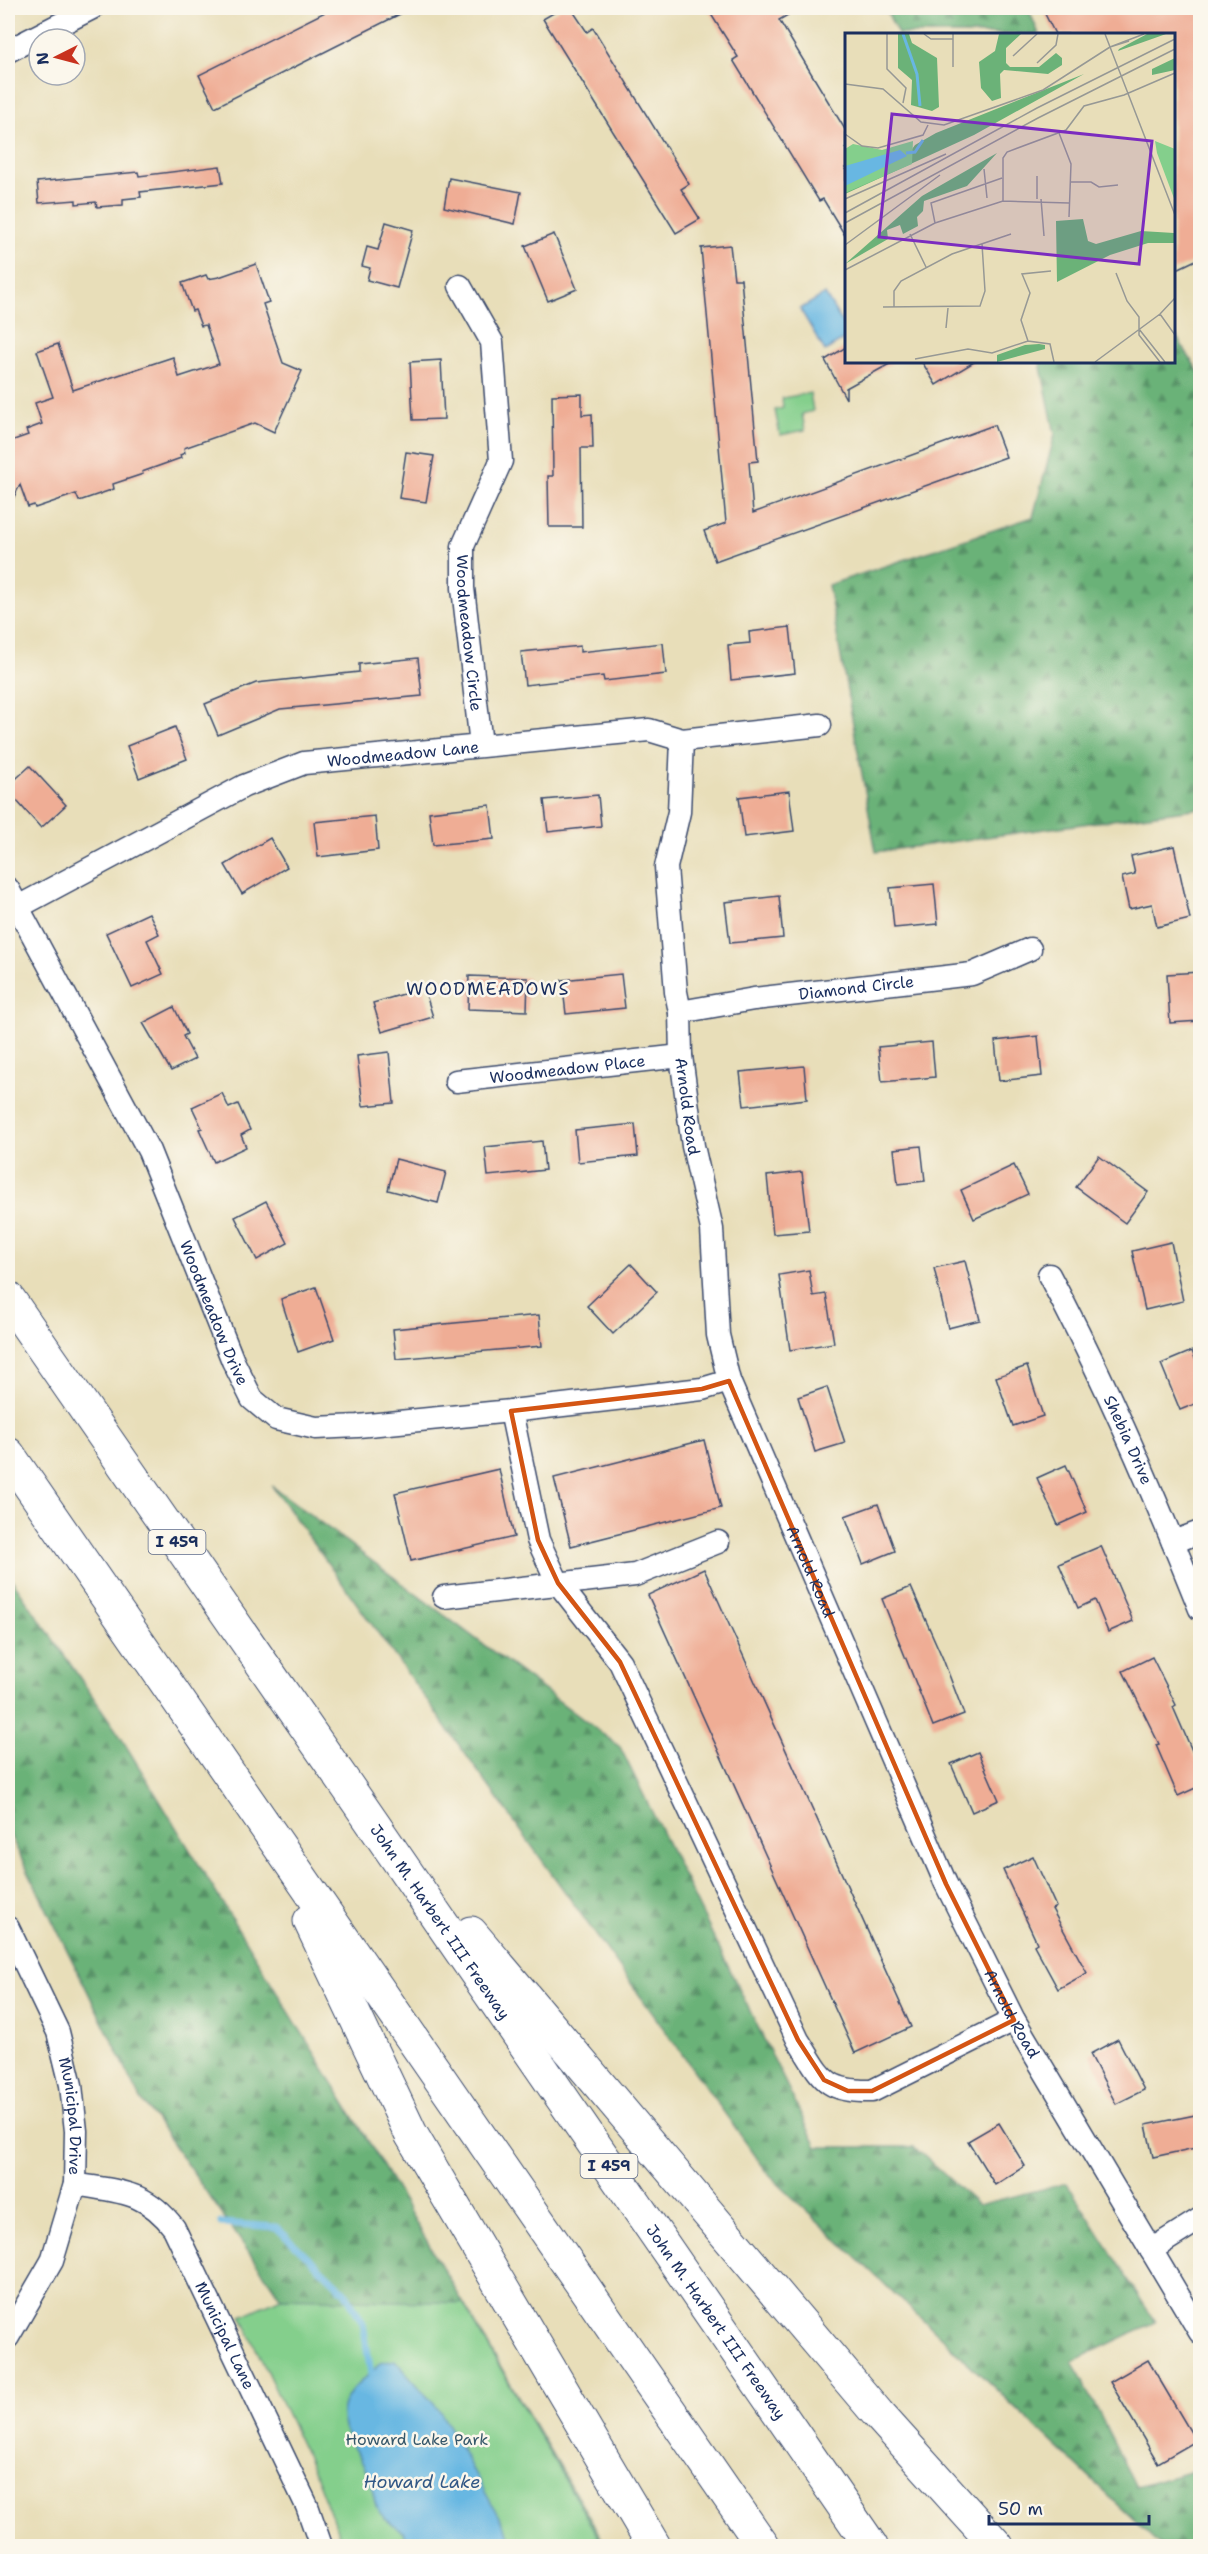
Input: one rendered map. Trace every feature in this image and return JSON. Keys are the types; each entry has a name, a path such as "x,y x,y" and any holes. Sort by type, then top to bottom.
{"highway":[{"name":"John M. Harbert III Freeway","path":"8,1298 871,2547"},
{"path":"8,1454 271,1838 763,2547"},
{"path":"347,1786 870,2405 997,2547"},
{"path":"271,1838 411,2134 654,2547"}],"street":[{"path":"8,51 92,8"},
{"name":"Woodmeadow Circle","path":"460,286 492,342 501,461 463,546 463,588 481,746"},
{"name":"Woodmeadow Lane","path":"13,898 244,786 278,771 304,764 649,730 681,740 820,725"},
{"name":"Arnold Road","path":"681,740 680,812 666,867 676,992 680,1012 681,1056 693,1146 712,1229 718,1335 729,1381 946,1884 1014,2020 1200,2332"},
{"name":"Woodmeadow Drive","path":"13,898 149,1151 233,1361 252,1399 276,1419 316,1428 512,1411 702,1389 729,1381"},
{"name":"Diamond Circle","path":"680,1012 754,999 972,974 1030,949"},
{"name":"Woodmeadow Place","path":"456,1081 681,1056"},
{"name":"Shebia Drive","path":"1049,1275 1074,1322 1173,1542 1200,1609"},
{"path":"512,1411 538,1540 558,1583 620,1662 798,2040 824,2080 848,2091 872,2091 1014,2020"},
{"path":"1173,1542 1200,1532"},
{"path":"444,1597 635,1575 718,1542"},
{"name":"Municipal Drive","path":"8,1928 58,2032 71,2085 76,2131 75,2184 52,2261 8,2337"},
{"name":"Municipal Lane","path":"75,2184 141,2198 160,2210 174,2228 307,2506 321,2547"},
{"path":"1150,2250 1200,2219"}],"highlighted area":[{"path":"729,1381 946,1884 1014,2020 872,2091 848,2091 824,2080 798,2040 620,1662 558,1583 538,1540 511,1411 702,1389"}],"green space":[{"path":"885,8 1028,8 1039,33 898,33"},
{"path":"1175,335 1200,374 1200,808 876,852 828,585 1033,517 1055,434 1040,363 1175,363"},
{"path":"810,393 813,411 802,414 805,430 780,435 775,410 783,408 782,398"},
{"path":"272,1486 620,1747 817,2147 914,2147 978,2205 1067,2183 1155,2322 1073,2361 1136,2487 1200,2469 1200,2546 1162,2546 770,2176"},
{"path":"8,1574 120,1736 364,2134 606,2546 515,2546 395,2360 281,2298 141,2099 8,1831"},
{"name":"Howard Lake Park","path":"281,2298 463,2303 603,2546 343,2546 315,2474 241,2316"}],"water":[{"path":"825,294 845,327 845,339 825,351 800,309"},
{"name":"Howard Lake","path":"395,2360 440,2411 515,2546 406,2546 404,2532 379,2512 366,2469 347,2434 342,2416 346,2400 354,2388 380,2363"}],"building":[{"path":"333,8 412,8 215,107 199,75"},
{"path":"562,8 571,8 587,32 593,28 689,184 681,189 700,219 676,233 543,19"},
{"path":"707,8 800,8 779,20 845,129 845,235 823,199 819,201 733,60 738,57"},
{"path":"1042,8 1200,8 1200,258 1175,270 1175,33 1054,33"},
{"path":"220,166 223,183 140,192 141,197 123,199 123,205 97,207 96,202 76,204 76,200 39,203 37,182 138,172 139,176"},
{"path":"449,178 521,192 515,224 444,207"},
{"path":"386,222 413,230 397,288 367,280 370,268 362,266 367,247 378,250"},
{"path":"554,234 577,289 548,301 525,246"},
{"path":"730,245 734,279 741,279 758,461 749,462 753,513 994,425 1006,457 715,561 704,531 726,523 701,248"},
{"path":"256,264 269,302 263,304 283,363 302,371 274,432 255,423 184,448 185,453 180,455 181,458 113,484 114,489 79,501 76,494 35,508 34,505 28,507 20,485 8,509 8,442 28,435 26,430 42,424 35,403 53,397 37,351 58,344 73,390 173,357 179,377 219,364 206,325 201,326 195,310 192,311 182,283 206,275 208,279 219,277"},
{"path":"845,348 845,363 891,363 846,388 846,399 825,360"},
{"path":"441,360 444,419 413,420 410,362"},
{"path":"923,363 972,363 936,385"},
{"path":"582,394 582,415 592,414 593,448 581,448 582,527 549,527 548,476 553,476 552,395"},
{"path":"406,452 434,456 426,502 399,498"},
{"path":"790,627 795,673 731,680 728,645 750,643 749,632"},
{"path":"663,643 666,674 604,681 603,676 525,685 521,652 580,646 580,652"},
{"path":"418,658 422,696 280,709 218,735 205,704 256,683 359,672 359,664"},
{"path":"175,727 187,759 139,778 127,746"},
{"path":"30,766 66,805 41,828 8,791 8,786"},
{"path":"789,791 794,831 744,837 739,797"},
{"path":"598,795 601,826 548,832 544,800"},
{"path":"490,805 494,839 433,845 429,812"},
{"path":"375,816 378,850 318,857 314,822"},
{"path":"270,838 287,867 242,894 225,865"},
{"path":"1174,846 1190,919 1157,927 1152,904 1129,909 1122,877 1135,874 1131,856"},
{"path":"934,884 938,924 894,928 890,888"},
{"path":"779,896 783,938 730,943 725,902"},
{"path":"149,913 159,934 147,940 163,974 132,988 106,933"},
{"path":"1200,972 1200,1021 1170,1023 1167,974"},
{"path":"621,974 625,1008 566,1014 562,980"},
{"path":"469,976 528,978 527,1011 468,1009"},
{"path":"424,988 433,1017 382,1032 373,1003"},
{"path":"174,1007 187,1034 183,1036 195,1059 171,1071 143,1023"},
{"path":"1038,1036 1042,1076 999,1081 995,1041"},
{"path":"932,1042 935,1077 882,1082 878,1047"},
{"path":"389,1052 394,1103 363,1106 357,1056"},
{"path":"804,1066 807,1099 744,1106 740,1072"},
{"path":"222,1093 229,1108 238,1104 250,1130 241,1135 246,1147 214,1162 192,1107"},
{"path":"635,1124 638,1156 578,1162 575,1130"},
{"path":"542,1141 545,1170 488,1176 485,1147"},
{"path":"921,1146 925,1181 898,1184 894,1149"},
{"path":"1099,1156 1148,1192 1125,1223 1076,1187"},
{"path":"396,1159 446,1172 438,1203 388,1190"},
{"path":"1014,1165 1028,1194 974,1219 961,1190"},
{"path":"802,1172 809,1231 773,1234 767,1176"},
{"path":"266,1201 288,1243 257,1260 235,1217"},
{"path":"1171,1242 1183,1301 1145,1310 1132,1251"},
{"path":"965,1261 980,1320 948,1328 934,1268"},
{"path":"631,1264 657,1292 613,1334 587,1306"},
{"path":"809,1270 813,1296 826,1294 834,1343 790,1350 779,1275"},
{"path":"316,1287 334,1339 298,1352 281,1299"},
{"path":"539,1315 542,1346 396,1359 393,1329"},
{"path":"1192,1351 1200,1371 1200,1402 1180,1410 1161,1364"},
{"path":"1027,1366 1043,1416 1013,1426 996,1377"},
{"path":"827,1387 845,1443 815,1452 798,1397"},
{"path":"704,1440 721,1508 571,1546 554,1478"},
{"path":"1066,1465 1087,1512 1058,1525 1037,1478"},
{"path":"499,1469 514,1537 411,1561 395,1493"},
{"path":"878,1504 895,1551 863,1564 845,1516"},
{"path":"1101,1546 1133,1621 1108,1632 1095,1600 1078,1608 1059,1564"},
{"path":"704,1569 911,2027 855,2053 648,1595"},
{"path":"911,1587 943,1659 964,1714 933,1726 882,1599"},
{"path":"1152,1657 1176,1705 1173,1707 1200,1769 1200,1786 1178,1796 1156,1745 1159,1744 1123,1671"},
{"path":"978,1752 999,1800 972,1812 951,1764"},
{"path":"1033,1856 1056,1907 1052,1909 1087,1973 1058,1989 1034,1945 1037,1943 1003,1870"},
{"path":"1118,2039 1144,2090 1116,2104 1090,2054"},
{"path":"1200,2114 1200,2147 1153,2157 1146,2125"},
{"path":"999,2123 1025,2166 995,2185 968,2141"},
{"path":"1148,2360 1196,2441 1158,2463 1110,2382"}],"waterway":[{"path":"221,2223 276,2227 345,2292 363,2323 371,2374"}],"district":[{"name":"WOODMEADOWS","path":"488,989"}]}
